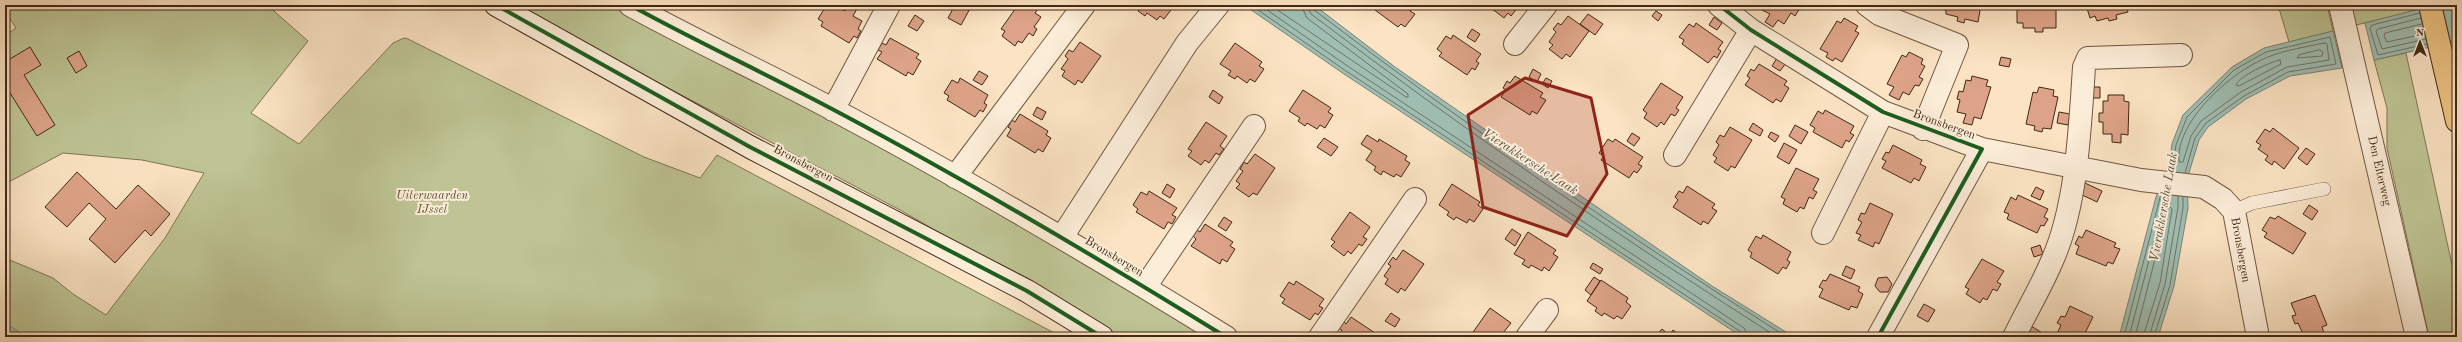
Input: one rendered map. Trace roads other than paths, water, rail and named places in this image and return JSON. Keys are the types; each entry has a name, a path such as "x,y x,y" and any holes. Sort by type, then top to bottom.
{"main road":[{"path":"2430,5 2457,121"}],"street":[{"name":"Bronsbergen","path":"496,5 750,148 1027,291 1102,337"},
{"name":"Bronsbergen","path":"630,5 833,110 955,177 1062,237 1226,337"},
{"path":"833,110 889,5"},
{"path":"955,177 1084,5"},
{"path":"1062,237 1187,44 1218,5"},
{"path":"1514,44 1546,5"},
{"name":"Bronsbergen","path":"1867,5 1879,14 1957,45 1923,129"},
{"name":"Den Elterweg","path":"2340,5 2418,337"},
{"name":"Bronsbergen","path":"1729,8 1751,30 1883,112 1923,129 1982,149 2074,168 2141,180 2204,187 2223,199 2234,211 2258,337"},
{"path":"1675,154 1751,30"},
{"path":"2014,337 2053,261 2061,236 2080,134 2084,67 2088,58 2181,55"},
{"path":"1823,233 1883,112"},
{"name":"Bronsbergen","path":"1145,287 1254,126"},
{"name":"Bronsbergen","path":"1878,337 1982,149"},
{"path":"1320,337 1415,199"},
{"path":"1528,337 1547,310"}],"lane":[{"path":"2234,211 2252,203 2324,189"}],"water":[{"name":"Vierakkersche Laak","path":"1244,5 1314,5 1395,67 1565,185 1712,286 1794,337 1742,337 1344,74"},
{"path":"2435,5 2457,5 2457,41 2374,60 2365,23"},
{"name":"Vierakkersche Laak","path":"2333,31 2342,68 2290,76 2246,99 2208,127 2199,140 2187,179 2188,208 2174,286 2158,337 2119,337 2156,197 2169,167 2172,144 2183,115 2232,67 2264,48"},
{"path":"5,323 23,335 24,337 5,337"}],"park label":[{"name":"Uiterwaarden IJssel","path":"432,203"}]}
